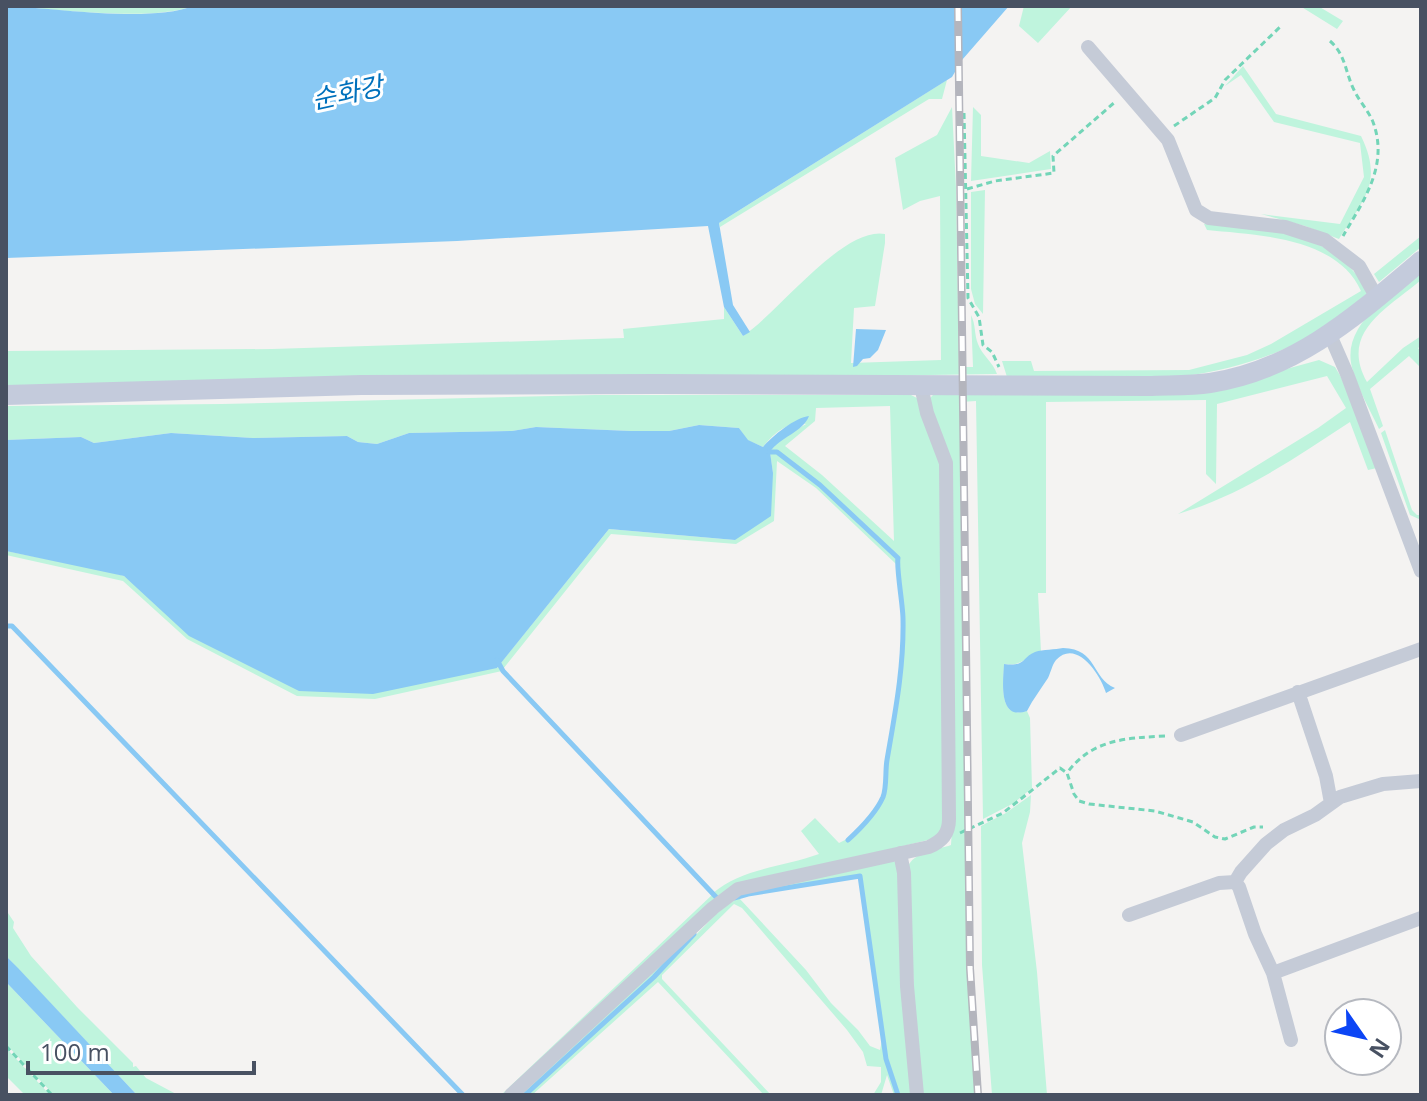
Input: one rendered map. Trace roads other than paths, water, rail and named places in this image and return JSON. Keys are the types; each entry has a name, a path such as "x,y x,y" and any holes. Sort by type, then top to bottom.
{"street":[{"path":"1088,47 1163,134 1172,148 1191,203 1203,216 1301,231 1336,247 1359,266 1377,298"},
{"path":"6,395 361,385 1148,386 1209,383 1286,360 1330,335 1421,261"},
{"path":"1330,335 1414,534 1421,571"},
{"path":"511,1095 713,908 738,889 929,847 941,842 946,834 949,819 946,463 927,413 921,386"},
{"path":"1181,735 1421,649"},
{"path":"1298,692 1326,776 1331,803"},
{"path":"1235,882 1252,858 1284,830 1315,815 1340,797 1367,788 1421,781"},
{"path":"900,853 904,873 907,986 917,1095"},
{"path":"1129,915 1219,883 1235,882"},
{"path":"1235,882 1273,973 1291,1040"},
{"path":"1273,973 1421,918"}],"water":[{"name":"순화강","path":"6,6 128,14 175,11 193,6 1009,6 962,60 952,77 719,223 733,305 750,332 743,336 724,307 708,226 457,241 6,258"},
{"path":"856,329 886,330 878,350 853,367"},
{"path":"809,416 802,426 770,452 773,473 771,516 735,540 609,529 497,668 373,694 299,691 189,636 124,576 6,551 6,440 81,437 94,443 171,433 253,438 347,436 358,442 377,444 409,433 512,431 536,427 669,431 699,425 739,428 748,440 763,447 784,428"},
{"path":"1063,648 1083,653 1102,678 1115,688 1106,693 1087,662 1072,653 1064,654 1056,660 1027,711 1018,713 1011,710 1004,698 1004,664 1020,663 1038,651"},
{"path":"6,956 137,1095 114,1095 6,982"}],"waterway":[{"path":"769,452 777,452 820,485 898,558 903,619 902,655 885,789 876,809 848,840"},
{"path":"6,626 12,626 463,1095"},
{"path":"497,660 503,671 716,897"},
{"path":"734,898 860,876 886,1059 898,1095"},
{"path":"525,1095 654,977 694,934"}],"railway":[{"path":"958,6 970,968 978,1095"}]}
